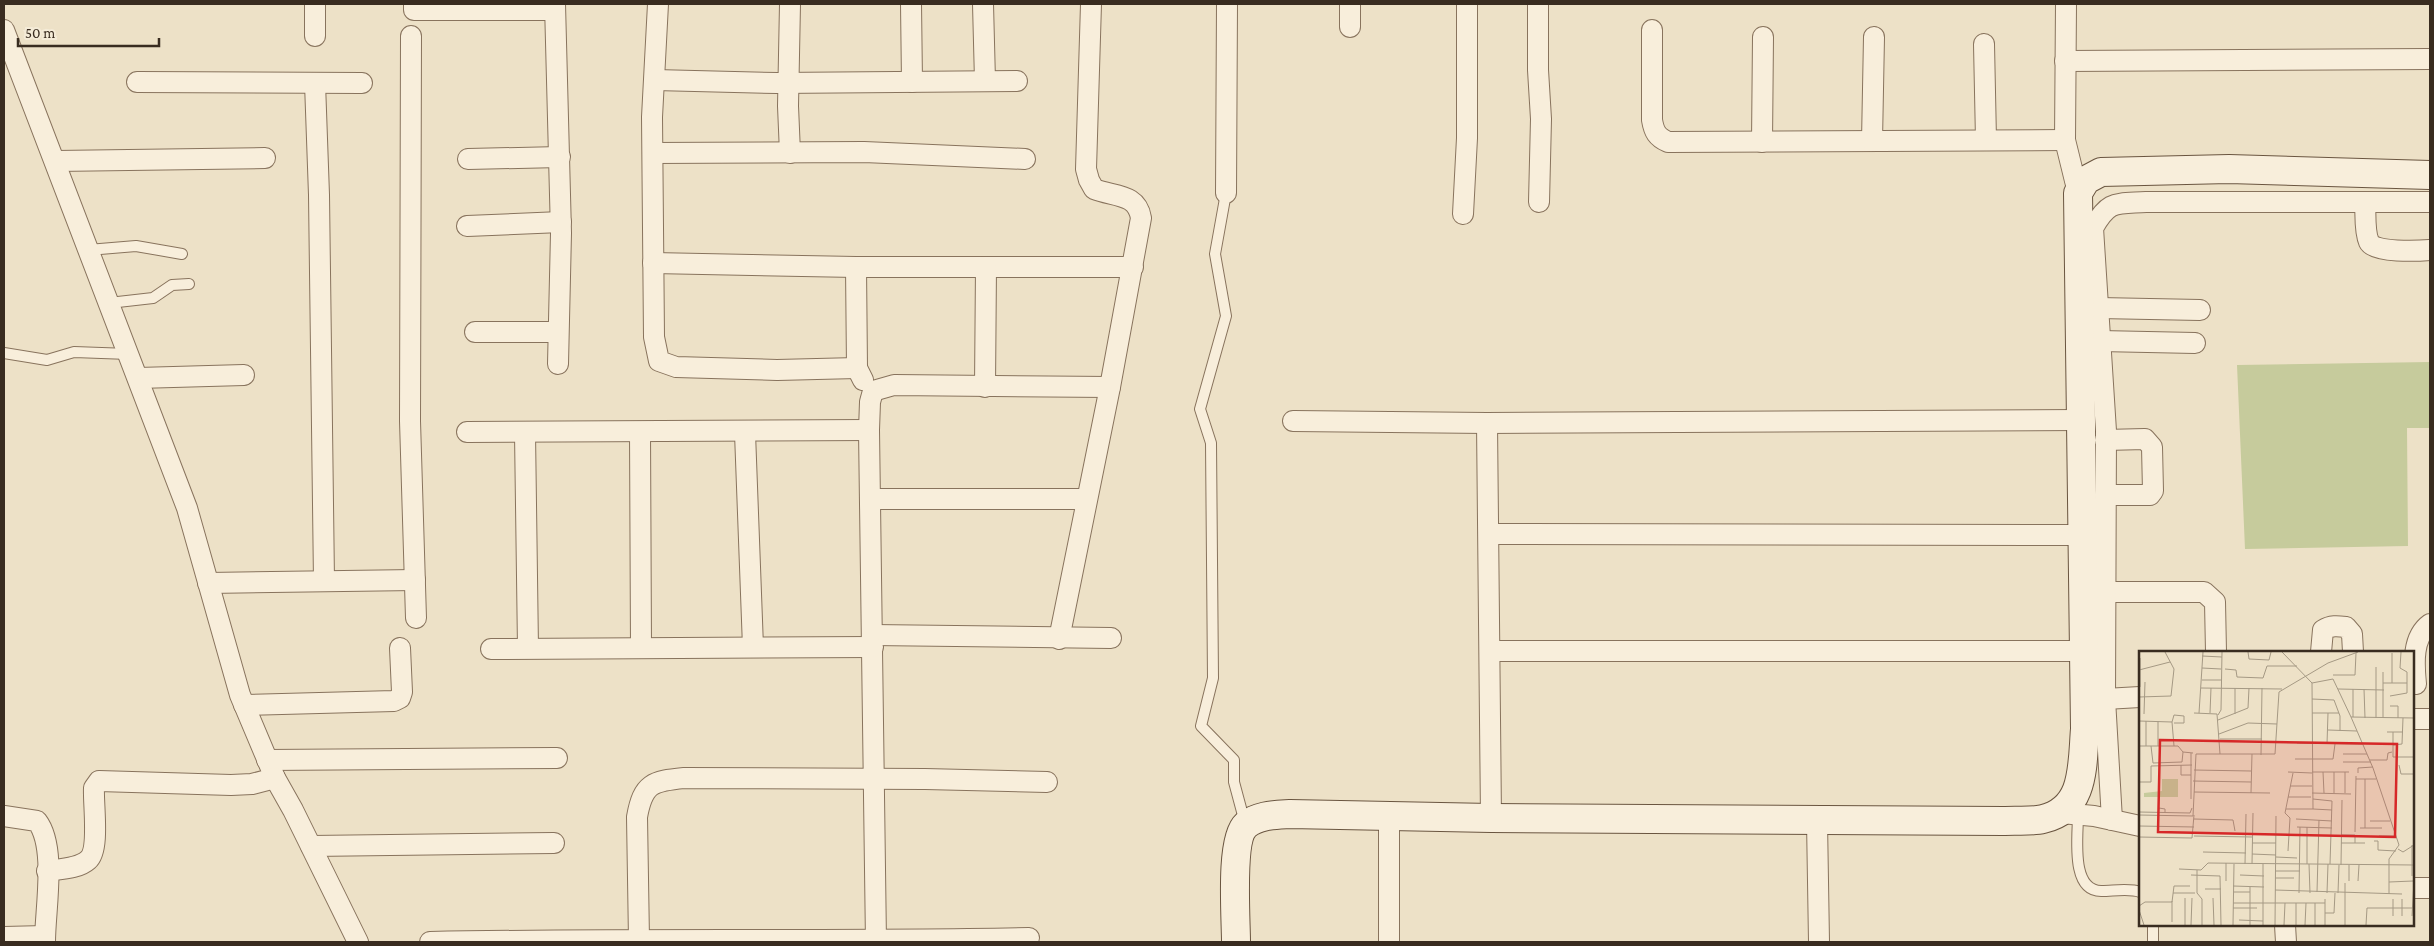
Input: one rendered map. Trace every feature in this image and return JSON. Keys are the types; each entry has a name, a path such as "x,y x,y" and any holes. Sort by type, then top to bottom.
{"street":[{"path":"315,4 315,36"},
{"path":"414,4 414,10 555,7 561,222 558,364"},
{"path":"658,4 652,118 655,349 660,361 667,366 778,370 857,368"},
{"path":"790,4 790,153"},
{"path":"911,4 912,82"},
{"path":"983,4 985,81"},
{"path":"1059,639 1086,498 1110,387 1141,218 1139,207 1132,200 1094,189 1088,180 1086,169 1091,4"},
{"path":"1226,192 1227,4"},
{"path":"1350,4 1350,27"},
{"path":"1463,214 1467,138 1467,4"},
{"path":"1538,4 1538,70 1541,119 1539,202"},
{"path":"2066,4 2065,140 2078,193 2083,535 2082,651 2085,729 2082,774 2069,814"},
{"path":"4,30 56,161 187,508 244,705 275,778 358,942"},
{"path":"1652,30 1652,120 1654,132 1668,142 2065,140"},
{"path":"411,36 410,411 416,618"},
{"path":"1762,142 1763,37"},
{"path":"1872,141 1874,37"},
{"path":"1984,44 1986,140"},
{"path":"2065,62 2430,59"},
{"path":"655,80 790,83 1016,81"},
{"path":"138,82 362,83"},
{"path":"315,83 319,195 324,581"},
{"path":"653,153 864,152 1025,159"},
{"path":"468,160 560,157"},
{"path":"56,161 265,158"},
{"path":"2078,193 2086,180 2101,172 2229,169 2430,175"},
{"path":"2112,820 2105,698 2106,440 2093,228 2103,210 2116,204 2146,202 2430,202"},
{"path":"2365,202 2368,240 2372,246 2380,249 2430,250"},
{"path":"467,226 561,222"},
{"path":"653,263 856,267 1133,267"},
{"path":"856,267 857,368 860,376 873,390"},
{"path":"985,387 986,267"},
{"path":"2098,308 2200,310"},
{"path":"475,332 558,332"},
{"path":"2100,341 2195,343"},
{"path":"138,378 244,375"},
{"path":"873,390 894,386 1110,387"},
{"path":"873,390 870,402 869,430 876,941"},
{"path":"1293,421 1487,423 2080,420"},
{"path":"1487,423 1490,651 1489,782 1491,818"},
{"path":"467,432 869,430"},
{"path":"640,432 641,647"},
{"path":"745,432 753,647"},
{"path":"525,433 528,648"},
{"path":"2105,496 2150,495 2153,486 2152,447 2149,442 2145,439 2106,440"},
{"path":"870,499 1086,498"},
{"path":"1489,534 2083,535"},
{"path":"208,583 415,580"},
{"path":"2105,592 2204,592 2215,602 2216,651"},
{"path":"2420,684 2414,662 2418,643 2425,628 2430,624"},
{"path":"2321,651 2321,635 2323,630 2329,626 2339,626 2346,627 2352,634 2354,651"},
{"path":"491,649 753,647 872,641 1111,638"},
{"path":"244,705 394,701 400,698 402,692 400,648"},
{"path":"1490,651 2082,651"},
{"path":"2105,698 2139,697"},
{"path":"2414,719 2430,718"},
{"path":"267,760 557,758"},
{"path":"47,871 68,868 90,859 94,851 95,840 94,788 99,781 210,786 252,784 275,778"},
{"path":"639,940 637,817 640,802 648,788 658,780 684,778 1047,782"},
{"path":"1236,942 1236,854 1238,837 1246,825 1263,816 1290,814 1817,821 2042,820 2069,814 2139,826"},
{"path":"4,816 37,821 44,829 47,871 45,939 4,937"},
{"path":"1388,942 1389,816"},
{"path":"1817,821 1819,942"},
{"path":"311,846 554,843"},
{"path":"2414,888 2430,888"},
{"path":"2285,926 2286,942"},
{"path":"430,942 639,940 876,941 1029,938"}],"lane":[{"path":"1226,192 1215,254 1226,316 1200,409 1211,443 1214,678 1201,726 1234,760 1234,782 1246,825"},
{"path":"88,250 136,246 182,254"},
{"path":"109,303 153,298 172,285 188,284"},
{"path":"4,353 47,360 74,352 129,354"},
{"path":"2069,814 2081,879 2088,887 2096,891 2139,892"},
{"path":"2153,926 2153,942"}],"green space":[{"path":"2430,362 2430,428 2407,428 2408,546 2245,549 2237,365"}]}
